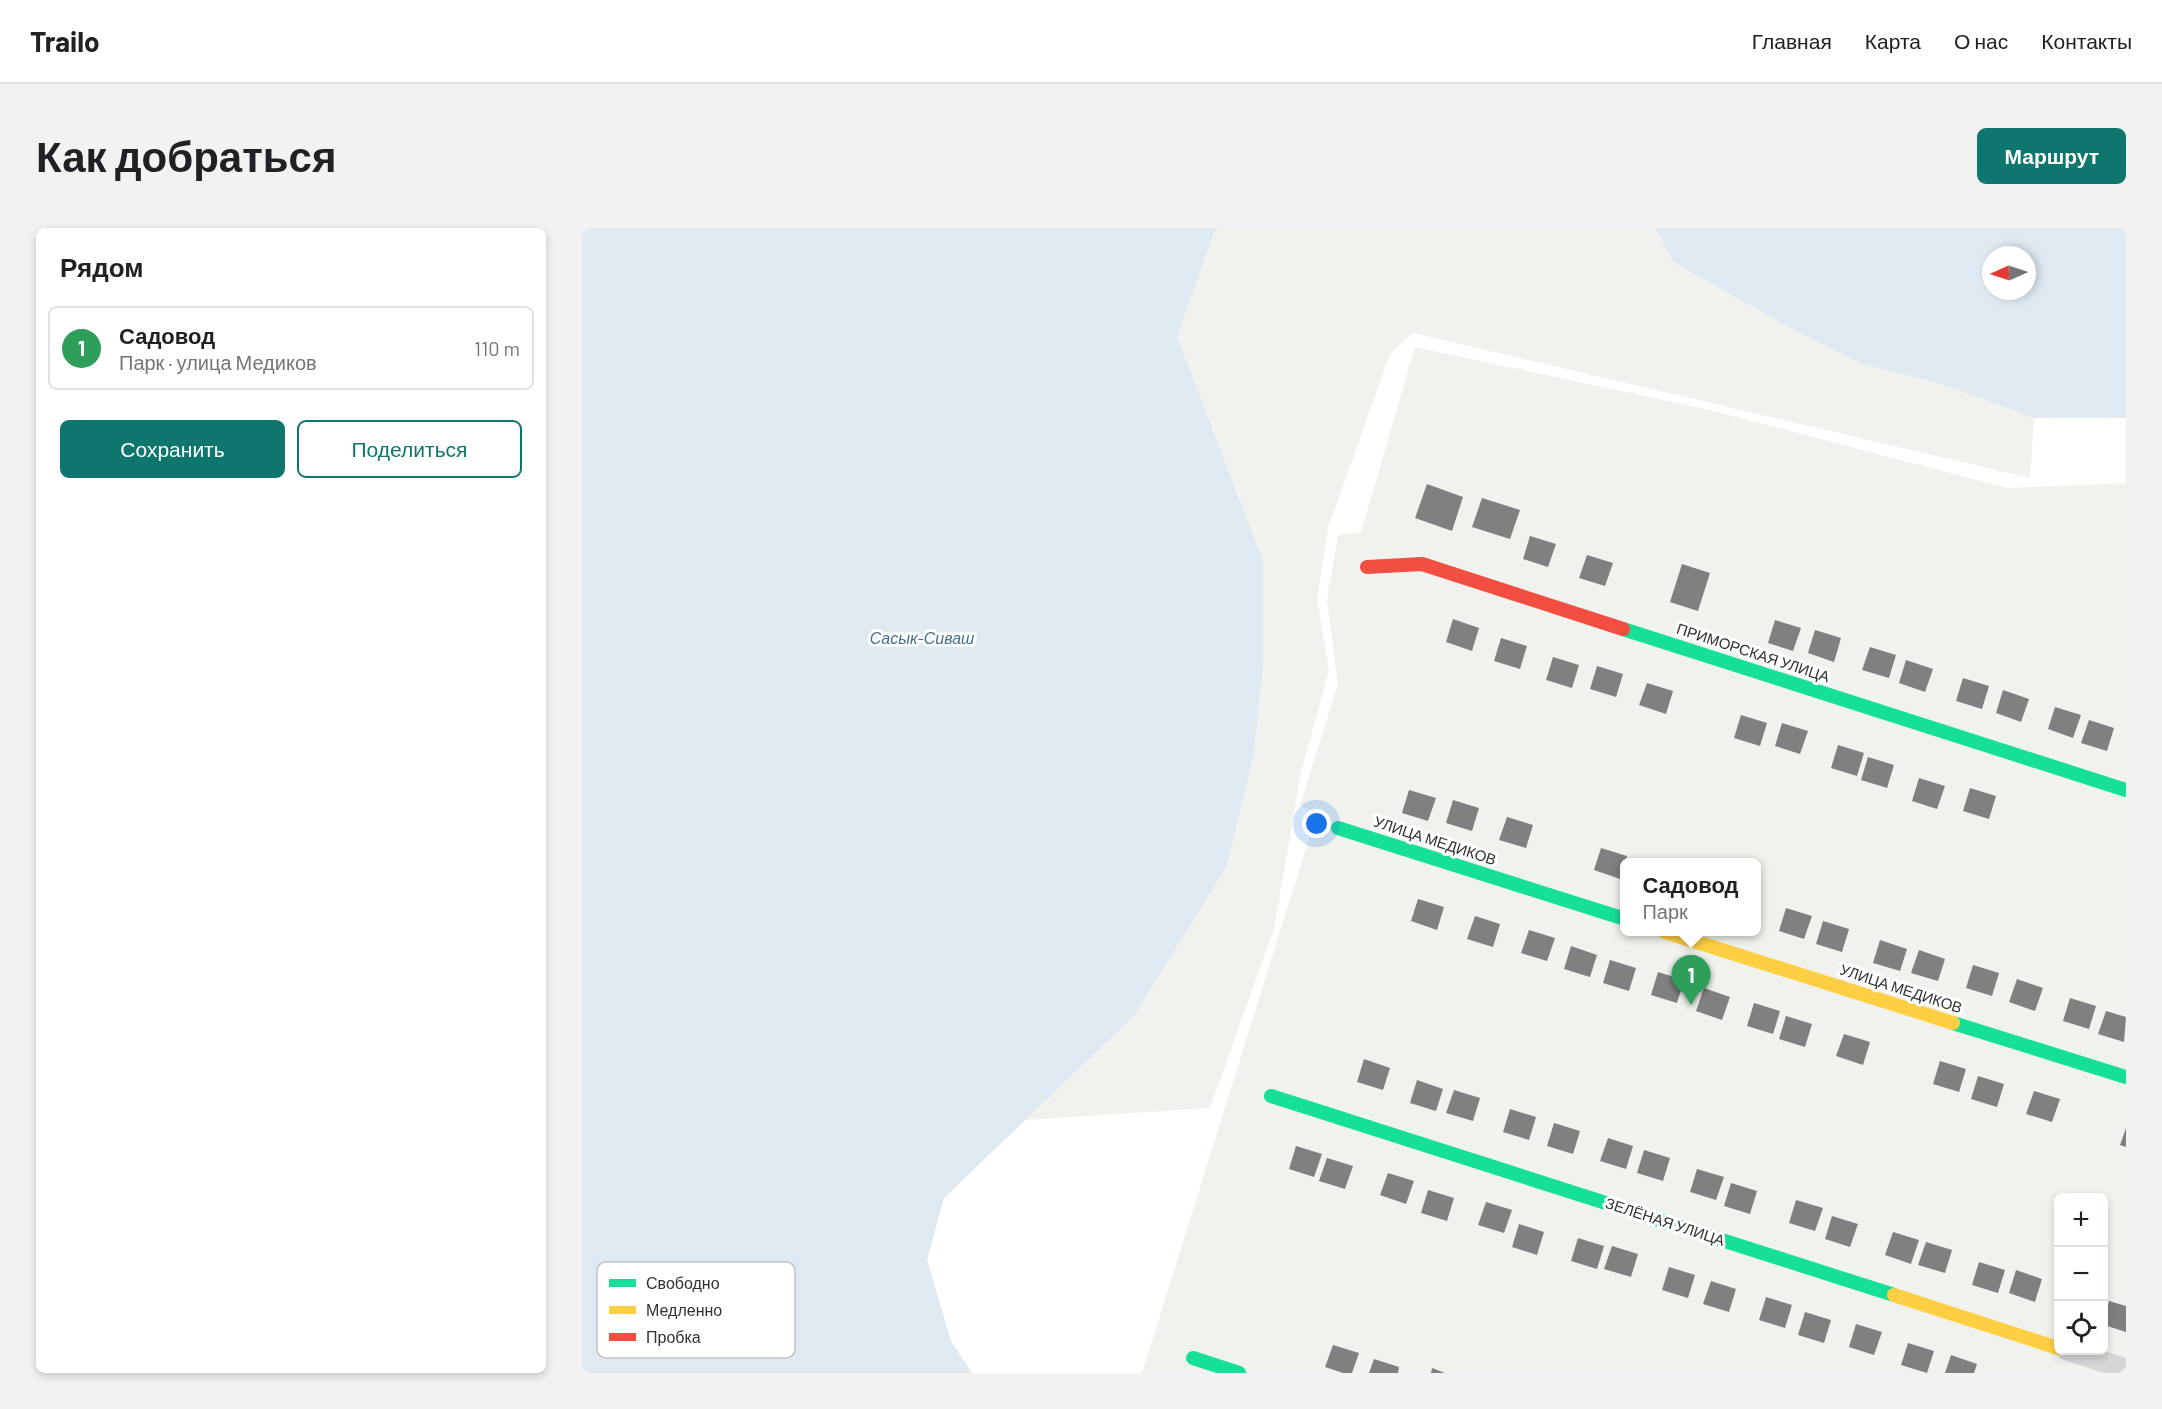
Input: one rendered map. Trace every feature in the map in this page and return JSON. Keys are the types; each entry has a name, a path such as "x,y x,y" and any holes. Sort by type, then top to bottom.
{"street":[{"name":"ПРИМОРСКАЯ УЛИЦА","path":"1367,567 1422,564 2126,790"},
{"name":"УЛИЦА МЕДИКОВ","path":"1338,828 1620,917"},
{"name":"УЛИЦА МЕДИКОВ","path":"1678,936 2126,1077"},
{"name":"ЗЕЛЁНАЯ УЛИЦА","path":"1271,1096 2054,1347"},
{"path":"2083,1355 2126,1369"},
{"path":"1192,1358 1239,1373"}],"shaded area":[{"path":"1220,228 1655,228 1674,263 1789,327 1863,364 1945,385 2034,418 2030,478 1413,333 1390,354 1328,528 1317,600 1329,671 1301,772 1274,929 1210,1108 1026,1120 1134,1016 1227,866 1254,753 1263,668 1263,561 1177,336 1214,233"},
{"path":"1415,347 1710,410 2007,488 2126,483 2126,1373 1142,1373 1317,813 1300,805 1338,684 1327,600 1338,535 1361,532"}],"water":[{"name":"Сасык-Сиваш","path":"582,228 1220,228 1214,233 1177,336 1263,561 1263,668 1254,753 1227,866 1134,1016 944,1198 927,1260 951,1341 972,1373 582,1373"},
{"path":"1655,228 2126,228 2126,418 2034,418 1945,385 1863,364 1789,327 1674,263"}],"building":[{"path":"1427,484 1463,497 1452,531 1415,518"},
{"path":"1482,498 1520,510 1510,539 1472,527"},
{"path":"1530,536 1556,544 1548,567 1523,559"},
{"path":"1587,555 1613,563 1605,586 1579,578"},
{"path":"1682,564 1710,573 1698,611 1670,602"},
{"path":"1453,619 1479,628 1472,651 1446,642"},
{"path":"1775,620 1801,628 1793,651 1768,643"},
{"path":"1815,630 1841,638 1834,662 1808,653"},
{"path":"1501,638 1527,646 1520,669 1494,661"},
{"path":"1870,647 1896,655 1889,678 1862,670"},
{"path":"1553,657 1579,665 1572,688 1546,680"},
{"path":"1906,660 1933,669 1925,692 1899,683"},
{"path":"1597,666 1623,674 1616,697 1590,689"},
{"path":"1963,678 1989,686 1982,709 1956,701"},
{"path":"1647,683 1673,691 1666,714 1639,705"},
{"path":"2003,690 2029,699 2021,722 1996,713"},
{"path":"2055,707 2081,715 2073,738 2048,729"},
{"path":"1741,715 1767,723 1760,746 1734,738"},
{"path":"2089,720 2114,728 2107,751 2081,743"},
{"path":"1782,723 1808,731 1800,754 1775,746"},
{"path":"1838,745 1864,753 1857,776 1831,768"},
{"path":"1868,757 1894,765 1887,788 1861,780"},
{"path":"1919,778 1945,786 1937,809 1912,801"},
{"path":"1970,788 1996,796 1989,819 1963,811"},
{"path":"1409,790 1436,798 1428,821 1402,813"},
{"path":"1453,800 1479,808 1472,831 1446,823"},
{"path":"1507,817 1533,825 1526,848 1499,840"},
{"path":"1601,848 1627,856 1620,858 1620,879 1594,870"},
{"path":"1418,899 1444,907 1437,930 1411,921"},
{"path":"1786,908 1812,916 1804,939 1779,931"},
{"path":"1475,916 1500,924 1493,947 1467,939"},
{"path":"1823,921 1849,929 1842,952 1816,944"},
{"path":"1529,930 1555,938 1547,961 1521,953"},
{"path":"1880,940 1907,949 1900,971 1873,963"},
{"path":"1571,946 1597,955 1590,977 1564,969"},
{"path":"1919,950 1945,959 1938,981 1911,973"},
{"path":"1610,960 1636,968 1629,991 1603,983"},
{"path":"1973,965 1999,973 1992,996 1966,988"},
{"path":"1658,972 1684,980 1677,1003 1651,995"},
{"path":"2017,979 2043,988 2035,1011 2009,1002"},
{"path":"1704,988 1730,997 1722,1020 1696,1011"},
{"path":"2070,998 2096,1006 2089,1029 2063,1021"},
{"path":"1754,1003 1780,1011 1773,1034 1747,1026"},
{"path":"2106,1011 2126,1017 2124,1042 2098,1034"},
{"path":"1786,1016 1812,1024 1805,1047 1779,1039"},
{"path":"1844,1034 1870,1042 1863,1065 1836,1056"},
{"path":"1364,1059 1390,1068 1383,1090 1357,1082"},
{"path":"1940,1061 1966,1069 1959,1092 1933,1084"},
{"path":"1978,1076 2004,1084 1997,1107 1971,1099"},
{"path":"1417,1080 1443,1089 1436,1111 1410,1103"},
{"path":"1454,1090 1480,1098 1473,1121 1446,1113"},
{"path":"2034,1091 2060,1099 2052,1122 2026,1114"},
{"path":"1510,1109 1536,1117 1529,1140 1503,1132"},
{"path":"1554,1123 1580,1131 1573,1154 1547,1146"},
{"path":"2126,1128 2126,1147 2120,1145"},
{"path":"1608,1138 1633,1146 1626,1169 1600,1161"},
{"path":"1296,1146 1322,1154 1314,1177 1289,1169"},
{"path":"1644,1150 1670,1158 1663,1181 1637,1173"},
{"path":"1327,1158 1353,1166 1345,1189 1319,1181"},
{"path":"1697,1169 1724,1177 1716,1200 1690,1192"},
{"path":"1388,1173 1414,1181 1406,1204 1380,1195"},
{"path":"1731,1183 1757,1191 1750,1214 1724,1206"},
{"path":"1428,1190 1454,1198 1447,1221 1421,1213"},
{"path":"1796,1200 1823,1208 1815,1231 1789,1223"},
{"path":"1486,1202 1512,1210 1504,1233 1478,1225"},
{"path":"1832,1216 1858,1224 1850,1247 1825,1239"},
{"path":"1519,1224 1544,1232 1537,1255 1512,1247"},
{"path":"1893,1232 1919,1240 1911,1264 1885,1255"},
{"path":"1578,1238 1604,1246 1597,1269 1571,1261"},
{"path":"1926,1242 1952,1250 1945,1273 1918,1265"},
{"path":"1612,1246 1638,1254 1631,1277 1604,1269"},
{"path":"1979,1262 2005,1270 1998,1293 1972,1285"},
{"path":"1669,1267 1695,1275 1688,1298 1662,1290"},
{"path":"2016,1270 2042,1279 2035,1302 2009,1293"},
{"path":"1711,1281 1736,1289 1729,1312 1703,1304"},
{"path":"1766,1297 1792,1305 1785,1328 1759,1320"},
{"path":"2109,1301 2126,1306 2126,1332 2108,1326"},
{"path":"1805,1312 1831,1320 1824,1343 1798,1335"},
{"path":"1856,1324 1882,1332 1874,1355 1849,1347"},
{"path":"1908,1343 1934,1351 1927,1373 1901,1365"},
{"path":"1333,1345 1359,1353 1352,1373 1343,1373 1325,1367"},
{"path":"1951,1355 1977,1364 1974,1373 1945,1373"},
{"path":"1374,1359 1399,1367 1398,1373 1369,1373"},
{"path":"1432,1368 1445,1373 1431,1373"}],"traffic: fast":[{"path":"1623,629 2126,790"},
{"path":"1338,828 1620,917"},
{"path":"1953,1023 2126,1077"},
{"path":"1271,1096 1894,1295"},
{"path":"1193,1358 1239,1373"}],"traffic: slow":[{"path":"1678,936 1953,1023"},
{"path":"1894,1295 2054,1347"}],"traffic: jam":[{"path":"1367,567 1422,564 1623,629"}],"place":[{"name":"Садовод","path":"1691,1005"}]}
